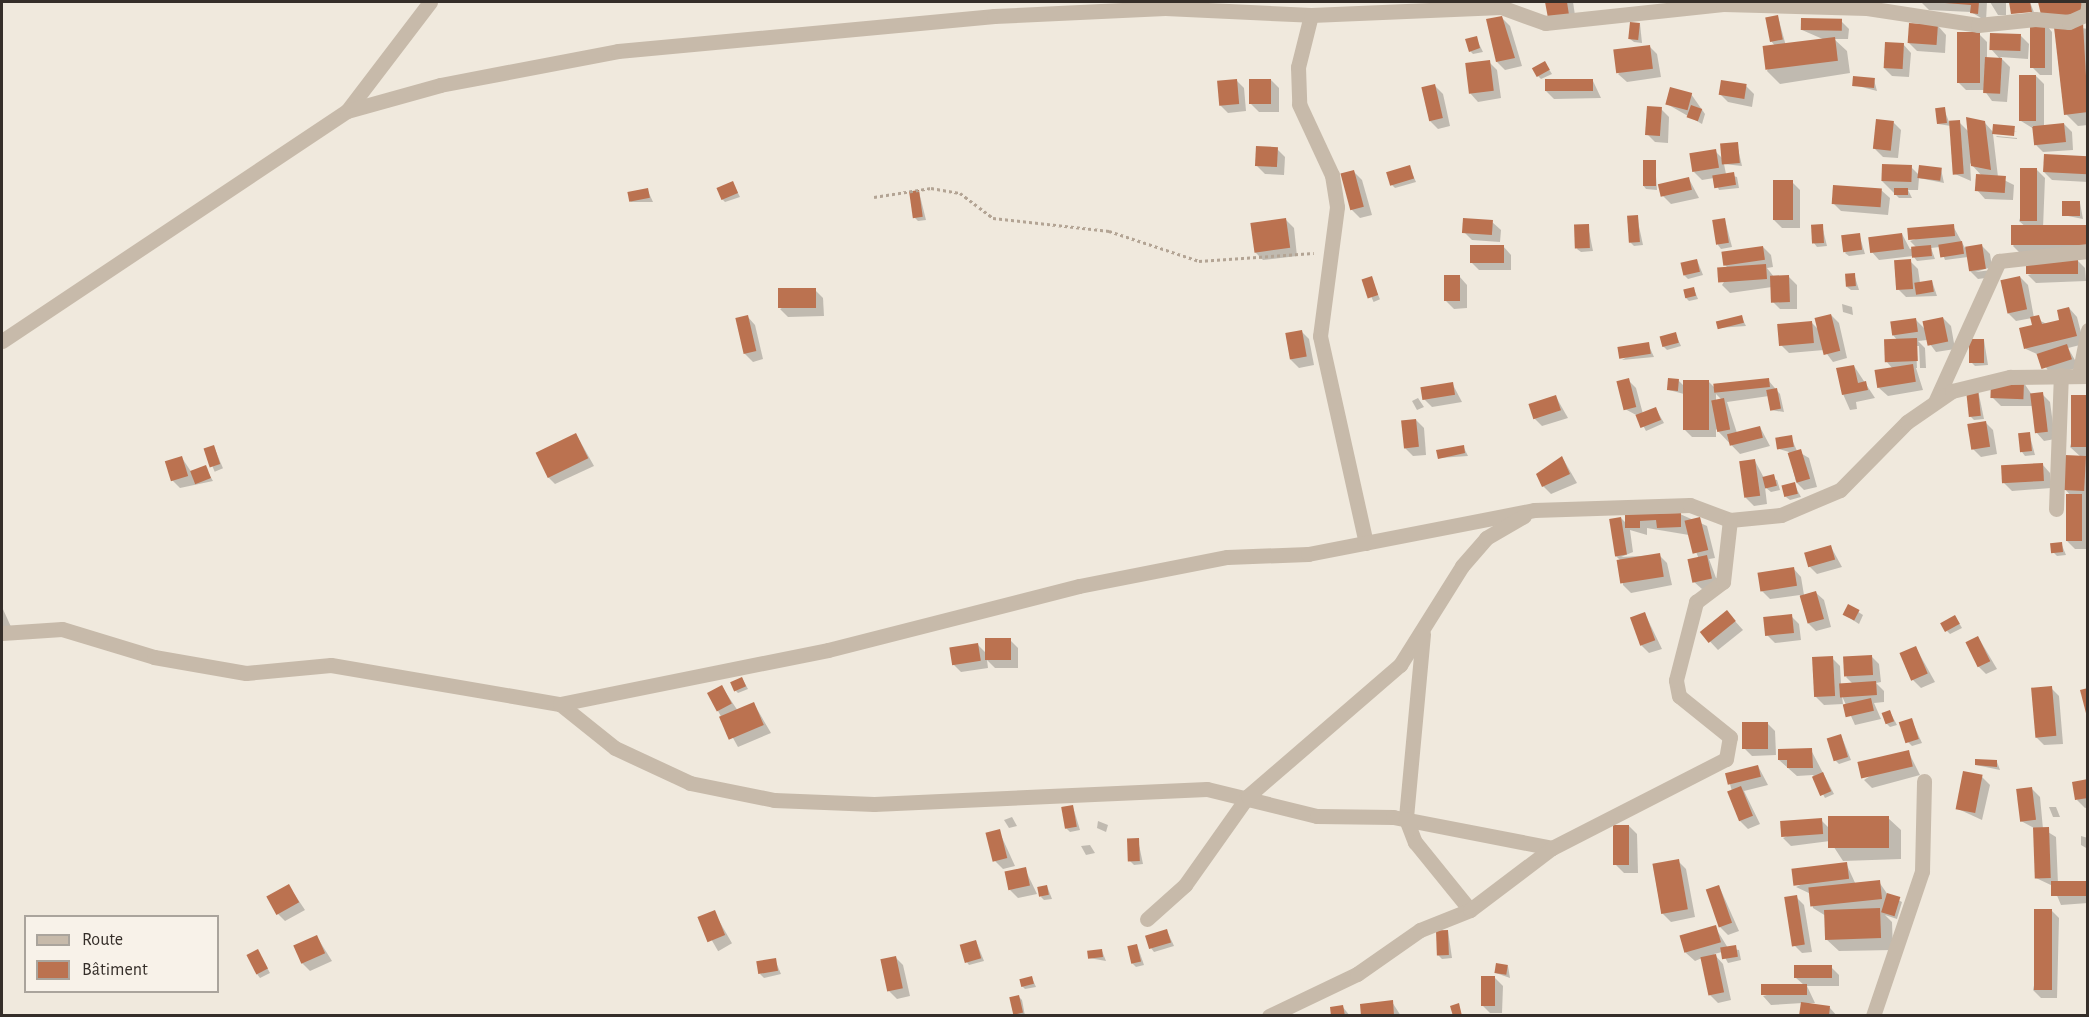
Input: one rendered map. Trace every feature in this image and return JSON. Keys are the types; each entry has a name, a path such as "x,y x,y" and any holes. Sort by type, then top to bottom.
{"street":[{"path":"347,111 430,2"},
{"path":"2,341 347,111 440,85 618,51 710,39 1154,9 1311,15 1501,6 1545,23 1580,23 1723,4 1867,8 1978,25 2035,19 2068,22 2087,14 2088,6"},
{"path":"1311,15 1298,67 1299,104 1332,175 1337,207 1334,251 1320,336 1366,543"},
{"path":"1934,403 1999,261 2088,251"},
{"path":"2,633 62,628 154,657 246,673 332,665 560,704 828,650 1135,574 1227,557 1308,554 1534,510 1690,505 1730,520 1781,515 1840,490 1908,422 1952,391 1988,381 2083,375 2088,330"},
{"path":"2056,509 2061,375"},
{"path":"1147,919 1185,885 1248,796 1400,665 1462,566 1486,538 1534,510"},
{"path":"1269,1016 1357,974 1420,930 1470,910 1552,848 1726,759 1730,737 1679,696 1676,680 1696,602 1723,582 1730,520"},
{"path":"1423,631 1406,819 1415,842 1470,910"},
{"path":"560,704 615,748 679,778 774,800 874,804 1207,789 1248,796 1317,816 1406,819 1552,848"},
{"path":"1873,1016 1922,871 1924,781"}],"path":[{"path":"874,197 931,188 960,193 993,218 1109,231 1198,261 1334,251"}],"building":[{"path":"1545,2 1567,2 1569,15 1548,18"},
{"path":"1932,2 1979,2 1978,14 1970,13 1971,5"},
{"path":"2009,2 2030,2 2032,12 2011,14"},
{"path":"2038,2 2081,2 2083,12 2042,19"},
{"path":"1778,15 1783,40 1770,42 1765,17"},
{"path":"1502,16 1515,58 1496,62 1486,19"},
{"path":"1801,18 1842,19 1842,31 1801,30"},
{"path":"1630,22 1640,23 1638,40 1628,39"},
{"path":"1909,23 1938,25 1937,45 1908,43"},
{"path":"2030,23 2045,23 2045,68 2030,68"},
{"path":"2083,23 2088,112 2064,115 2054,27"},
{"path":"1957,32 1980,32 1980,83 1957,83"},
{"path":"1990,33 2021,34 2020,51 1989,50"},
{"path":"1477,36 1480,48 1469,52 1465,39"},
{"path":"1835,37 1838,61 1765,70 1763,46"},
{"path":"1885,42 1904,43 1903,69 1884,68"},
{"path":"1650,45 1653,69 1616,73 1613,50"},
{"path":"1985,57 2002,58 2000,94 1983,93"},
{"path":"1490,60 1494,91 1469,94 1465,63"},
{"path":"1545,61 1550,70 1537,77 1532,68"},
{"path":"2019,75 2036,75 2036,121 2019,121"},
{"path":"1853,76 1875,78 1874,88 1852,86"},
{"path":"1237,79 1239,104 1219,106 1217,81"},
{"path":"1249,79 1271,79 1271,104 1249,104"},
{"path":"1545,79 1593,79 1593,91 1545,91"},
{"path":"1721,80 1747,84 1744,99 1719,95"},
{"path":"1435,84 1443,118 1429,121 1421,87"},
{"path":"1670,87 1692,93 1688,110 1665,104"},
{"path":"1691,105 1702,109 1698,121 1687,117"},
{"path":"1647,106 1662,107 1660,136 1645,135"},
{"path":"1945,107 1947,123 1937,124 1935,108"},
{"path":"1966,117 1985,121 1991,170 1971,166"},
{"path":"1876,119 1894,121 1891,151 1873,149"},
{"path":"1960,120 1964,174 1953,175 1949,121"},
{"path":"2064,123 2066,142 2034,145 2032,126"},
{"path":"1993,124 2015,126 2014,136 1992,134"},
{"path":"1738,142 1740,163 1722,164 1720,144"},
{"path":"1256,146 1278,147 1277,167 1255,166"},
{"path":"1716,149 1719,168 1692,172 1689,153"},
{"path":"2044,154 2088,156 2087,174 2043,172"},
{"path":"1643,160 1656,160 1656,186 1643,186"},
{"path":"1882,164 1912,165 1911,182 1881,181"},
{"path":"1410,165 1414,178 1390,186 1386,172"},
{"path":"1919,165 1942,168 1940,181 1917,178"},
{"path":"2020,168 2037,168 2037,221 2020,221"},
{"path":"1354,170 1364,207 1350,210 1340,174"},
{"path":"1734,172 1736,185 1714,188 1712,175"},
{"path":"1976,174 2006,176 2005,193 1975,191"},
{"path":"1689,177 1692,190 1661,197 1658,184"},
{"path":"1773,180 1793,180 1793,220 1773,220"},
{"path":"733,181 738,193 722,200 716,188"},
{"path":"1833,185 1882,188 1881,207 1832,204"},
{"path":"648,188 650,198 629,202 627,192"},
{"path":"1894,188 1908,188 1908,195 1894,195"},
{"path":"919,190 923,217 913,218 909,191"},
{"path":"2062,201 2080,201 2080,216 2062,216"},
{"path":"1638,215 1640,242 1629,243 1627,216"},
{"path":"1286,218 1290,248 1255,253 1250,223"},
{"path":"1463,218 1493,220 1492,235 1462,233"},
{"path":"1725,218 1729,243 1716,245 1712,220"},
{"path":"1589,224 1590,248 1575,249 1574,225"},
{"path":"1823,224 1824,243 1812,244 1811,225"},
{"path":"1954,224 1955,236 1908,240 1907,228"},
{"path":"2011,225 2088,225 2088,245 2011,245"},
{"path":"1860,233 1862,250 1843,252 1841,235"},
{"path":"1902,233 1904,249 1870,253 1868,237"},
{"path":"1962,241 1964,254 1940,258 1938,245"},
{"path":"1982,244 1986,269 1969,271 1965,247"},
{"path":"1470,245 1504,245 1504,263 1470,263"},
{"path":"1931,245 1932,256 1912,258 1911,247"},
{"path":"1763,246 1765,260 1723,266 1721,252"},
{"path":"1697,259 1700,272 1683,275 1680,263"},
{"path":"1911,259 1913,289 1896,290 1894,260"},
{"path":"2026,259 2078,259 2078,274 2026,274"},
{"path":"1766,264 1767,279 1718,282 1717,267"},
{"path":"1855,273 1856,286 1846,287 1845,274"},
{"path":"1444,275 1460,275 1460,301 1444,301"},
{"path":"1789,275 1790,302 1771,303 1770,276"},
{"path":"1372,276 1378,295 1368,298 1362,279"},
{"path":"2020,276 2027,309 2008,313 2000,280"},
{"path":"1932,280 1934,292 1916,295 1914,283"},
{"path":"1694,287 1696,296 1685,298 1683,289"},
{"path":"778,288 816,288 816,308 778,308"},
{"path":"2069,307 2077,336 2024,349 2019,328 2032,325 2030,317 2039,315 2042,324 2059,320 2057,310"},
{"path":"1831,314 1840,351 1824,355 1815,318"},
{"path":"748,315 756,351 744,354 735,318"},
{"path":"1742,315 1744,323 1718,329 1716,322"},
{"path":"1943,317 1948,341 1928,346 1922,321"},
{"path":"1916,318 1918,332 1892,335 1890,322"},
{"path":"1812,321 1814,343 1779,346 1777,324"},
{"path":"1302,330 1307,357 1290,360 1285,333"},
{"path":"1676,332 1679,343 1662,347 1660,336"},
{"path":"1917,338 1918,361 1885,362 1884,339"},
{"path":"1969,339 1984,339 1984,363 1969,363"},
{"path":"1649,342 1651,354 1619,359 1617,347"},
{"path":"2067,344 2072,359 2042,369 2037,354"},
{"path":"1913,364 1916,382 1877,388 1874,370"},
{"path":"1854,365 1858,383 1866,381 1868,390 1842,395 1836,368"},
{"path":"1629,378 1636,407 1624,410 1616,381"},
{"path":"1668,378 1679,379 1678,391 1667,390"},
{"path":"1769,378 1770,387 1714,393 1713,384"},
{"path":"1683,380 1709,380 1709,430 1683,430"},
{"path":"1991,381 2024,382 2023,399 1990,398"},
{"path":"1453,382 1455,395 1422,400 1420,387"},
{"path":"1777,388 1781,409 1770,411 1766,390"},
{"path":"1978,389 1981,416 1969,417 1966,390"},
{"path":"2043,392 2048,432 2035,433 2030,394"},
{"path":"1556,395 1561,410 1533,419 1528,404"},
{"path":"2071,395 2086,395 2086,447 2071,447"},
{"path":"1724,398 1730,429 1717,432 1711,400"},
{"path":"1656,407 1661,420 1640,428 1635,415"},
{"path":"1416,419 1419,447 1404,448 1401,421"},
{"path":"1986,421 1990,447 1971,450 1967,424"},
{"path":"1760,426 1763,438 1730,446 1727,434"},
{"path":"2030,432 2032,451 2020,452 2018,433"},
{"path":"576,433 588,458 548,478 536,453"},
{"path":"1792,435 1794,447 1777,450 1775,438"},
{"path":"214,445 220,464 210,467 204,448"},
{"path":"1464,445 1465,453 1438,459 1436,450"},
{"path":"1801,449 1810,479 1797,483 1788,453"},
{"path":"2065,455 2086,456 2084,491 2063,490"},
{"path":"182,456 188,476 171,481 165,461"},
{"path":"1562,456 1570,474 1542,487 1536,474"},
{"path":"1755,459 1760,496 1744,498 1739,461"},
{"path":"2043,463 2044,481 2002,483 2001,465"},
{"path":"206,465 211,478 195,484 190,471"},
{"path":"1774,474 1777,486 1765,489 1762,477"},
{"path":"1795,482 1798,494 1784,497 1781,485"},
{"path":"2066,494 2082,494 2082,541 2066,541"},
{"path":"1681,513 1681,527 1657,528 1656,520 1640,521 1640,528 1625,528 1625,514"},
{"path":"1621,517 1627,555 1615,556 1609,519"},
{"path":"1700,517 1708,550 1693,554 1684,521"},
{"path":"2062,542 2063,552 2051,553 2050,543"},
{"path":"1831,545 1835,559 1808,567 1804,553"},
{"path":"1660,553 1664,577 1620,584 1617,560"},
{"path":"1707,555 1712,578 1692,583 1687,559"},
{"path":"1794,567 1797,586 1760,592 1757,573"},
{"path":"1816,591 1824,619 1808,624 1800,596"},
{"path":"1848,604 1860,610 1854,621 1843,615"},
{"path":"1727,610 1736,621 1709,643 1700,632"},
{"path":"1645,612 1655,640 1640,646 1630,617"},
{"path":"1792,614 1794,633 1765,636 1763,617"},
{"path":"1955,615 1960,624 1945,632 1940,623"},
{"path":"1978,636 1990,661 1978,667 1965,642"},
{"path":"985,638 1011,638 1011,660 985,660"},
{"path":"978,643 981,661 952,665 949,648"},
{"path":"1916,646 1928,674 1911,681 1899,653"},
{"path":"1872,655 1873,675 1844,676 1843,657"},
{"path":"1833,656 1835,696 1814,697 1812,657"},
{"path":"742,677 746,686 734,691 730,682"},
{"path":"1876,681 1877,695 1840,698 1839,684"},
{"path":"722,685 732,704 717,712 707,693"},
{"path":"2052,686 2056,736 2035,738 2031,688"},
{"path":"2088,688 2088,717 2087,717 2080,690"},
{"path":"1871,698 1874,711 1846,717 1843,705"},
{"path":"754,702 764,725 729,740 719,717"},
{"path":"1890,710 1894,721 1886,724 1882,713"},
{"path":"1912,718 1919,739 1905,743 1899,722"},
{"path":"1742,722 1768,722 1768,749 1742,749"},
{"path":"1841,734 1848,757 1834,761 1827,738"},
{"path":"1812,748 1813,768 1787,768 1787,760 1778,760 1778,749"},
{"path":"1909,750 1913,767 1861,778 1857,762"},
{"path":"1975,759 1997,760 1997,767 1975,765"},
{"path":"1758,765 1761,777 1728,785 1725,773"},
{"path":"1963,771 1983,775 1975,813 1956,809"},
{"path":"1823,772 1831,791 1820,796 1812,777"},
{"path":"2088,779 2088,798 2075,800 2072,782"},
{"path":"1741,786 1753,816 1739,821 1727,792"},
{"path":"2032,787 2036,820 2020,822 2016,789"},
{"path":"1073,805 1077,827 1065,829 1061,807"},
{"path":"1828,816 1889,816 1889,848 1828,848"},
{"path":"1822,818 1823,834 1781,837 1780,821"},
{"path":"1613,825 1629,825 1629,865 1613,865"},
{"path":"2049,827 2051,878 2035,879 2033,828"},
{"path":"1000,829 1007,858 993,862 985,833"},
{"path":"1127,838 1139,838 1140,861 1128,861"},
{"path":"1679,859 1688,909 1661,914 1652,864"},
{"path":"1847,862 1849,879 1793,886 1791,869"},
{"path":"1026,867 1030,886 1008,890 1004,872"},
{"path":"1880,880 1882,899 1810,906 1808,888"},
{"path":"2051,881 2088,881 2088,896 2051,896"},
{"path":"289,884 299,902 276,915 266,897"},
{"path":"1047,885 1049,895 1039,897 1037,887"},
{"path":"1719,885 1732,923 1719,927 1706,890"},
{"path":"1887,893 1900,897 1895,916 1881,912"},
{"path":"1797,895 1805,944 1792,946 1784,897"},
{"path":"1880,908 1881,938 1825,940 1824,910"},
{"path":"2034,909 2052,909 2052,990 2034,990"},
{"path":"715,910 725,935 707,942 697,917"},
{"path":"1716,925 1721,942 1684,953 1679,935"},
{"path":"1167,929 1171,942 1149,949 1145,936"},
{"path":"1436,930 1448,930 1449,955 1437,955"},
{"path":"317,935 325,953 301,964 293,946"},
{"path":"976,940 981,958 965,963 960,945"},
{"path":"1137,944 1141,962 1131,964 1127,946"},
{"path":"1736,945 1738,957 1722,959 1720,948"},
{"path":"258,949 268,969 256,975 246,955"},
{"path":"1102,949 1103,957 1088,959 1087,951"},
{"path":"1716,954 1724,992 1708,995 1700,957"},
{"path":"896,956 903,988 887,992 880,959"},
{"path":"776,958 778,971 758,974 756,961"},
{"path":"1496,963 1508,965 1506,975 1494,973"},
{"path":"1794,965 1832,965 1832,978 1794,978"},
{"path":"1032,976 1034,984 1021,987 1019,979"},
{"path":"1481,976 1495,976 1495,1006 1481,1006"},
{"path":"1761,984 1807,984 1807,995 1761,995"},
{"path":"1019,995 1023,1013 1013,1015 1009,997"},
{"path":"1393,1000 1394,1016 1361,1016 1360,1004"},
{"path":"1801,1002 1830,1006 1829,1016 1799,1016"},
{"path":"1459,1003 1462,1016 1453,1016 1450,1006"},
{"path":"1343,1005 1345,1016 1331,1016 1330,1007"}]}
